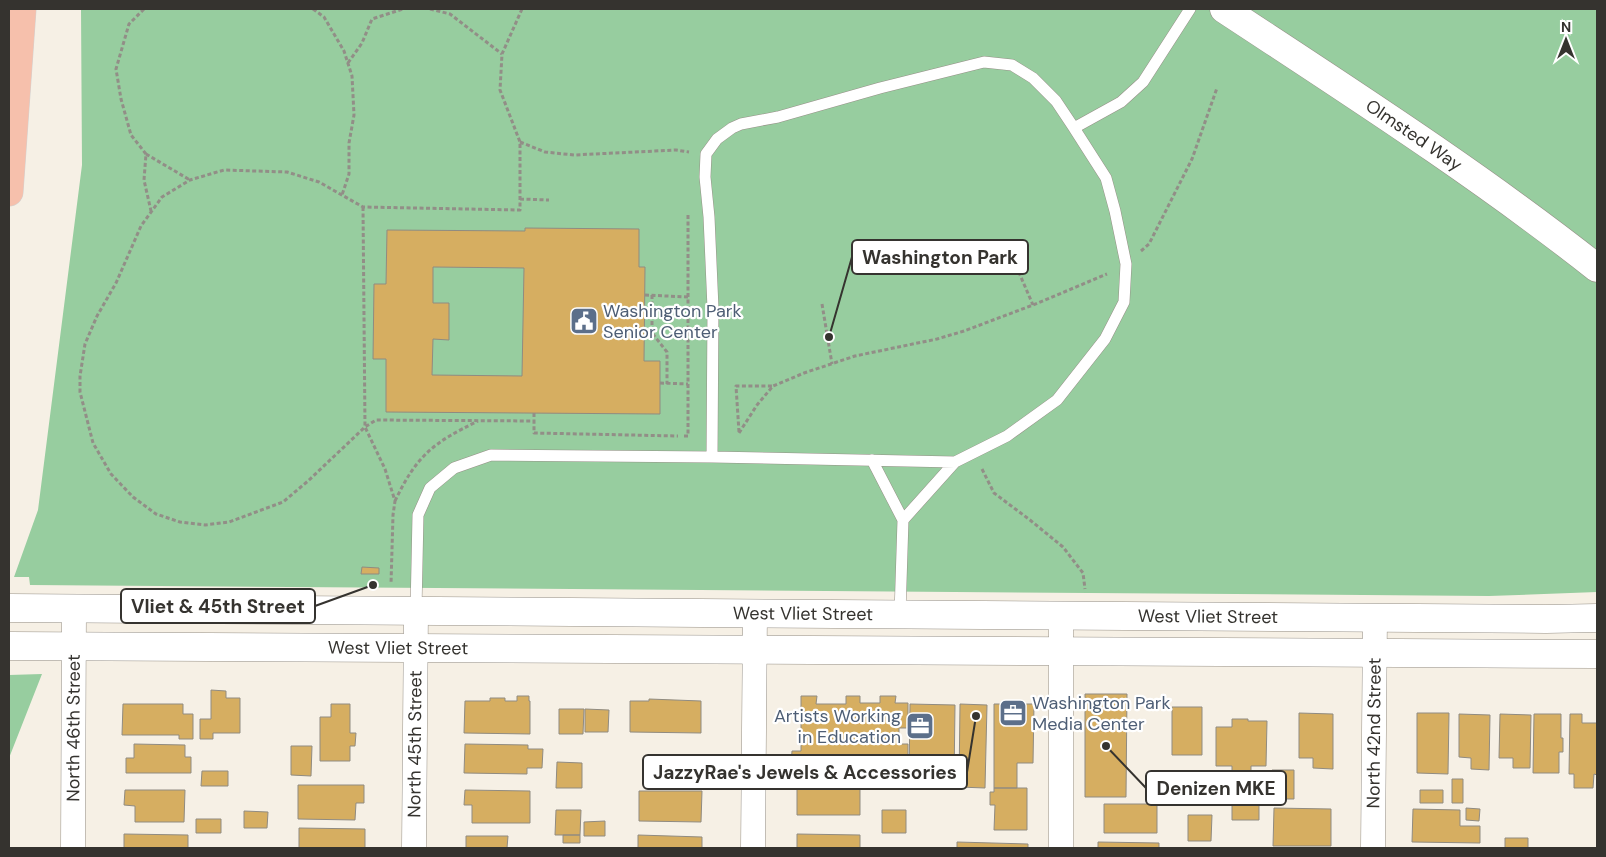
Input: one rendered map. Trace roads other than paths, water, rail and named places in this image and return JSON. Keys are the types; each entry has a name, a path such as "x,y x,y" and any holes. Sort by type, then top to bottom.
{"highway":[{"path":"9,192 22,9"}],"street":[{"name":"Olmsted Way","path":"1224,9 1413,133 1550,230 1597,268"},
{"name":"West Vliet Street","path":"9,608 1597,618"},
{"name":"North 46th Street","path":"73,848 74,609"},
{"name":"North 45th Street","path":"414,848 416,611"},
{"path":"752,848 755,613"},
{"path":"1060,848 1062,615"},
{"name":"North 42nd Street","path":"1374,848 1375,617"},
{"name":"West Vliet Street","path":"9,646 1597,654"}],"lane":[{"path":"1074,128 1121,102 1143,82 1190,9"},
{"path":"712,457 713,308 709,217 705,178 706,154 717,139 741,124 778,117 880,88 984,62 1012,65 1033,78 1056,101 1106,178 1126,264 1124,302 1106,339 1057,400 1008,436 955,462 903,520"},
{"path":"416,611 418,515 430,488 454,468 491,456 712,457 955,462"},
{"path":"872,460 903,520 900,614"}],"place":[{"name":"Washington Park Senior Center","path":"584,321"},
{"name":"Washington Park","path":"829,337"},
{"name":"Vliet & 45th Street","path":"373,585"},
{"name":"Washington Park Media Center","path":"1013,713"},
{"name":"JazzyRae's Jewels & Accessories","path":"976,716"},
{"name":"Artists Working in Education","path":"920,726"},
{"name":"Denizen MKE","path":"1106,746"}]}
